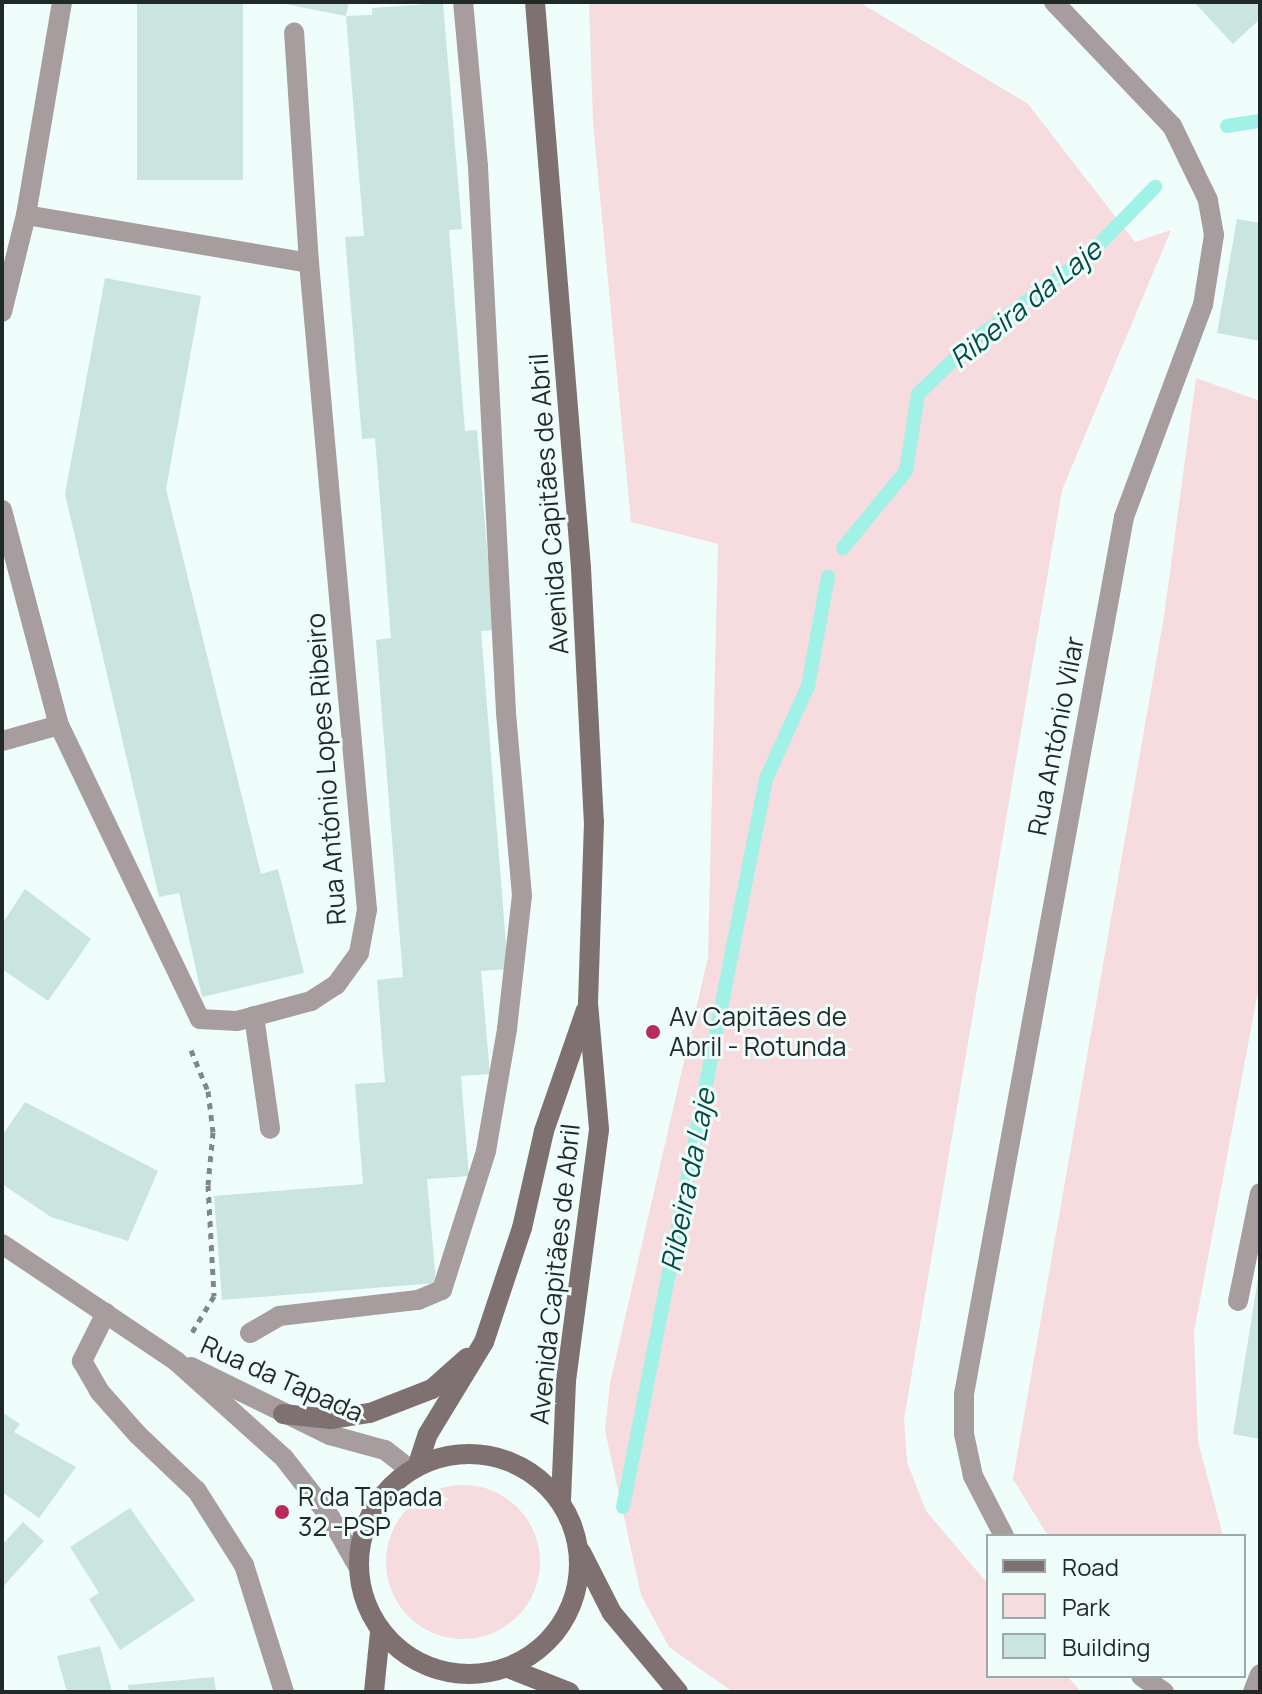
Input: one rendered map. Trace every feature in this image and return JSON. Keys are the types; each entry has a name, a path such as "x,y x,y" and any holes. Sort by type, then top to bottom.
{"street":[{"path":"2,312 26,215 62,2"},
{"path":"250,1333 279,1316 418,1300 442,1290 486,1151 507,1029 522,896 506,712 478,166 463,2"},
{"name":"Avenida Capitães de Abril","path":"535,2 590,704 594,904 588,1003 599,1130 566,1381 561,1502"},
{"name":"Rua António Vilar","path":"1003,1534 973,1476 964,1434 964,1394 1124,517 1203,305 1214,235 1193,161 1172,126 1054,2"},
{"name":"Rua António Lopes Ribeiro","path":"59,725 200,1019 217,1024 254,1016 311,1001 336,985 359,953 367,910 309,263 294,32"},
{"path":"26,215 309,263"},
{"path":"2,510 59,725 2,741"},
{"name":"Avenida Capitães de Abril","path":"414,1465 428,1434 484,1342 522,1228 544,1131 588,1003"},
{"path":"254,1016 270,1129"},
{"path":"1238,1301 1260,1193"},
{"name":"Rua da Tapada","path":"2,1244 176,1361 295,1470 357,1565"},
{"path":"106,1313 82,1361 99,1391 137,1434 197,1491 244,1565 284,1692"},
{"path":"283,1414 331,1419 410,1400 432,1389 484,1342"},
{"name":"Rua da Tapada","path":"176,1361 283,1414 385,1450 414,1465"},
{"path":"569,1692 495,1678 449,1674 411,1659 380,1632 364,1600 357,1565 362,1534 375,1504 414,1465 461,1454 500,1458 534,1474 561,1502 579,1549 612,1613 678,1692"},
{"path":"495,1678 540,1649 565,1621 578,1586 579,1549"},
{"path":"374,1692 380,1632"},
{"path":"1253,1692 1260,1674"},
{"path":"1144,1678 1164,1692"}],"path":[{"path":"191,1049 208,1091 213,1132 208,1185 214,1296 191,1335"}],"green space":[{"path":"589,2 859,2 1028,104 1135,242 1171,230 1062,490 904,1419 907,1462 926,1511 986,1582 986,1678 1069,1678 1081,1692 733,1692 669,1647 641,1595 605,1430 610,1383 708,957 718,544 631,522 593,123"},
{"path":"1196,378 1260,401 1260,981 1194,1332 1198,1441 1222,1534 1047,1534 1013,1479 1164,616"},
{"path":"463,1485 493,1491 518,1507 534,1532 540,1562 534,1592 518,1617 493,1633 463,1639 433,1633 408,1617 392,1592 386,1562 392,1532 408,1507 433,1491"}],"building":[{"path":"137,2 243,2 243,180 137,180"},
{"path":"275,2 349,2 346,16"},
{"path":"1194,2 1260,2 1260,19 1233,44"},
{"path":"443,3 462,229 449,230 465,431 477,430 494,630 481,631 508,969 481,971 490,1074 461,1076 469,1176 427,1179 436,1283 222,1300 214,1196 363,1184 355,1084 385,1082 377,980 403,977 376,640 391,638 375,438 362,439 345,237 364,236 346,16 372,15 372,8"},
{"path":"1237,219 1260,223 1260,341 1217,333"},
{"path":"105,278 201,296 166,489 261,874 278,869 304,973 202,997 179,893 159,897 65,494"},
{"path":"25,889 91,939 48,1001 2,969 2,924"},
{"path":"25,1102 158,1171 128,1241 51,1217 2,1184 2,1136"},
{"path":"1260,1266 1260,1439 1233,1434"},
{"path":"2,1412 20,1424 14,1432 76,1467 39,1518 2,1492"},
{"path":"130,1508 195,1600 120,1650 89,1599 99,1593 70,1547"},
{"path":"23,1522 44,1541 2,1588 2,1545"},
{"path":"100,1646 112,1692 67,1692 57,1656"},
{"path":"214,1677 216,1692 129,1692 128,1685"}],"waterway":[{"name":"Ribeira da Laje","path":"1227,126 1260,121"},
{"name":"Ribeira da Laje","path":"843,548 906,471 918,394 973,341 1087,257 1155,187"},
{"name":"Ribeira da Laje","path":"623,1507 766,779 808,686 828,577"}],"place":[{"name":"Av Capitães de Abril - Rotunda","path":"653,1032"},
{"name":"R da Tapada 32 -PSP","path":"282,1512"}]}
